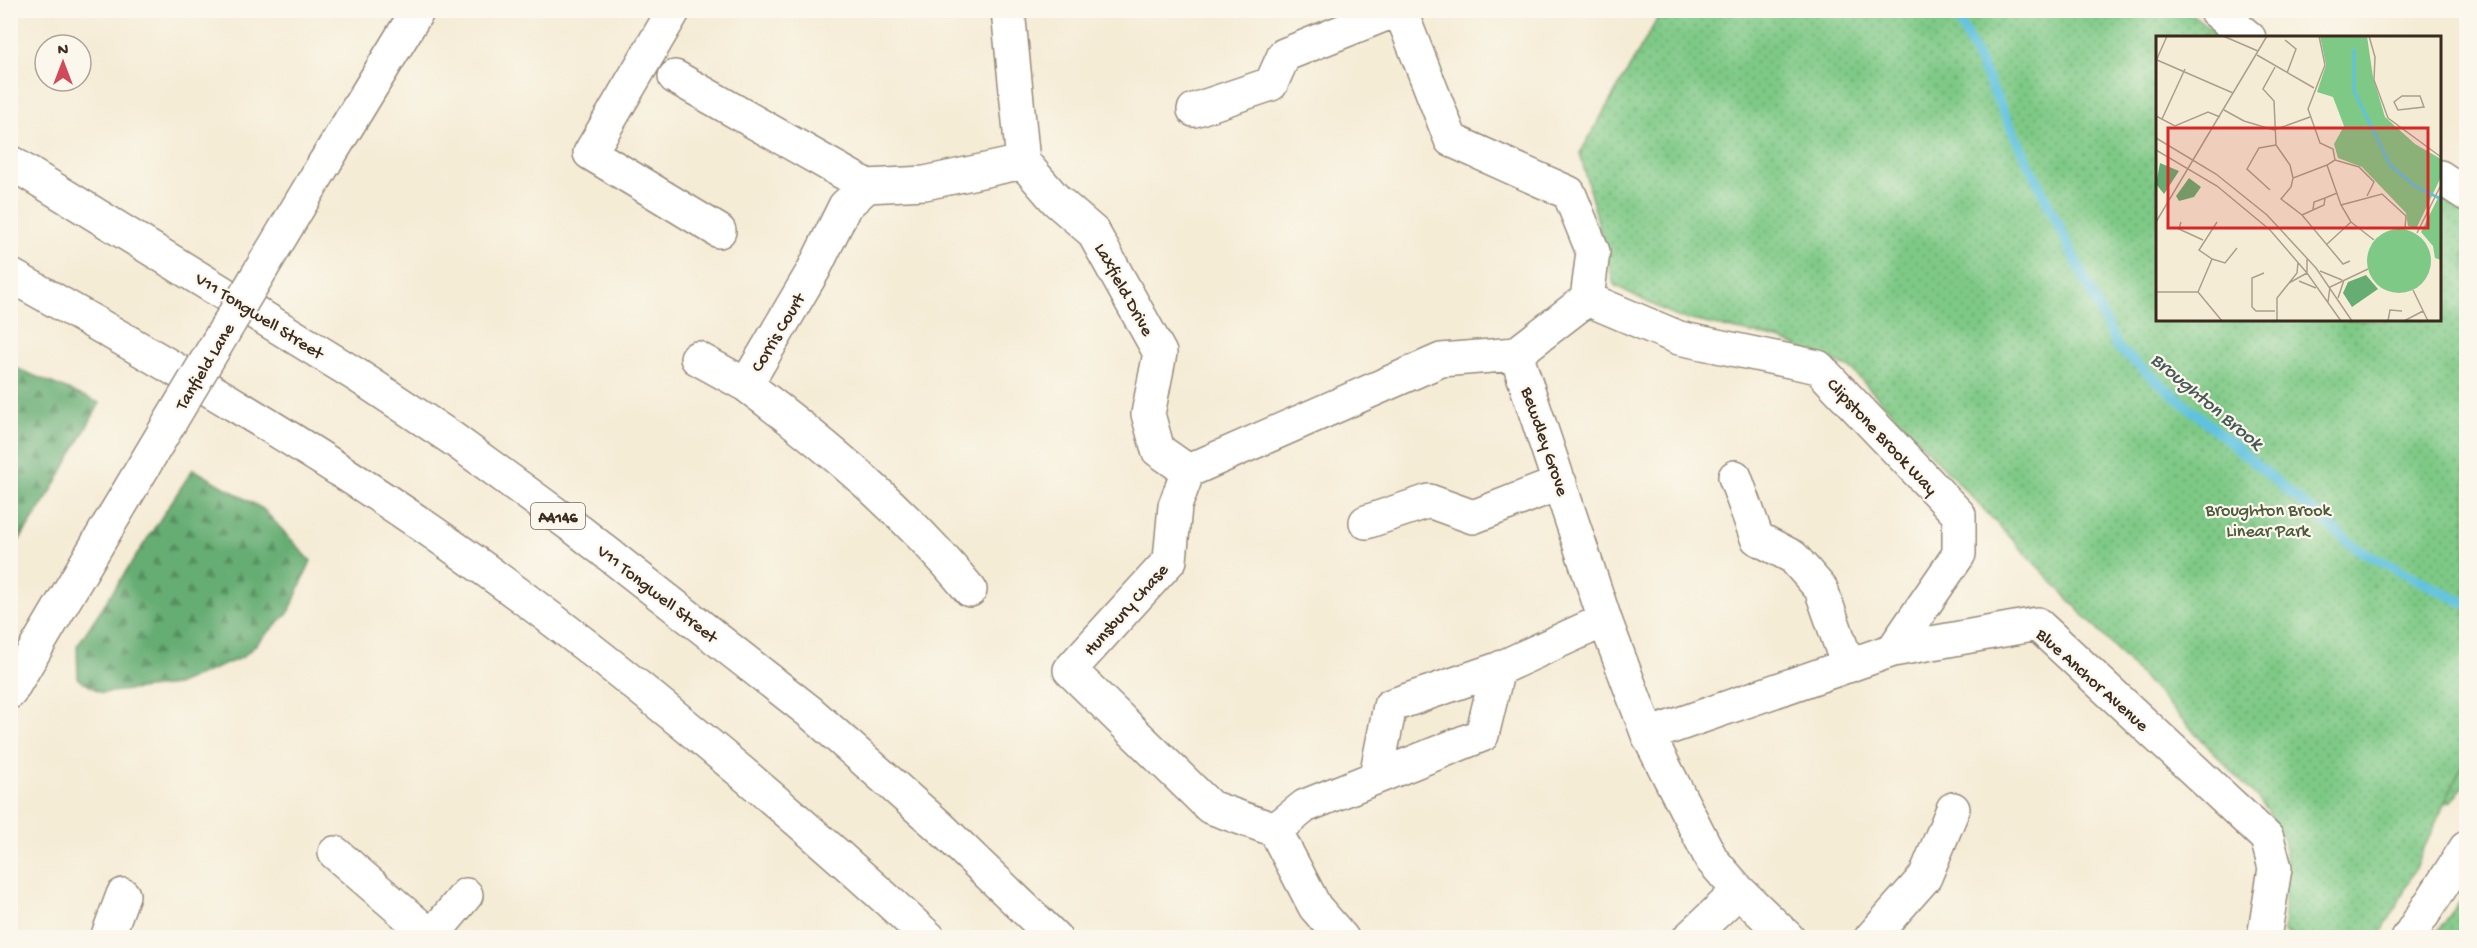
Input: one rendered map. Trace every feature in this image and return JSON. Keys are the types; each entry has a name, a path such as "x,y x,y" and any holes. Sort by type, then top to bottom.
{"main road":[{"name":"Tanfield Lane","path":"10,692 418,10"},
{"path":"675,10 590,153 719,231"},
{"path":"1188,471 1441,360 1516,354 1587,299 1593,252 1569,193 1451,140 1398,10 1284,55 1271,84 1194,110"},
{"path":"2214,10 2246,36"},
{"path":"675,76 867,186 925,183 1023,162 1008,11"},
{"name":"V11 Tongwell Street","path":"10,162 358,376 453,439 579,531 810,712 940,827 1055,938"},
{"name":"Laxfield Drive","path":"1023,162 1056,200 1093,232 1160,353 1148,414 1158,450 1188,471"},
{"path":"2441,178 2466,194"},
{"name":"Corris Court","path":"867,186 845,206 813,272 746,385 812,434 860,475 931,543 970,590"},
{"path":"10,275 236,406 384,499 464,554 733,764 929,938"},
{"name":"Clipstone Brook Way","path":"1587,299 1679,338 1818,367 1959,515 1959,554 1893,650"},
{"name":"Bewdley Grove","path":"1516,354 1605,620 1648,735 1712,860 1739,891 1788,938"},
{"path":"697,358 746,385"},
{"name":"Hunsbury Chase","path":"1188,471 1175,506 1170,560 1058,663 1210,807 1275,830"},
{"path":"1735,477 1757,538 1793,557 1821,589 1848,666"},
{"path":"1366,522 1429,501 1473,517 1560,483"},
{"path":"1376,776 1390,706 1498,669 1605,620"},
{"name":"Blue Anchor Avenue","path":"1648,735 1893,650 2037,624 2267,838 2275,868 2264,938"},
{"path":"1342,938 1315,907 1275,830 1305,806 1482,735 1498,669"},
{"path":"1871,938 1925,877 1953,809"},
{"path":"2408,938 2466,848"},
{"path":"335,853 431,937 466,895"},
{"path":"1689,938 1739,891"},
{"path":"107,938 123,895"}],"green space":[{"name":"Broughton Brook Linear Park","path":"1662,11 2188,11 2220,36 2156,36 2156,321 2441,321 2441,197 2466,212 2466,757 2403,894 2379,937 2296,938 2284,933 2285,842 2267,809 1850,368 1779,339 1677,317 1614,285 1580,153"},
{"path":"11,366 100,403 49,495 11,553"},
{"path":"193,469 263,509 311,561 289,612 243,657 176,685 102,693 78,679 77,646"},
{"path":"2466,726 2466,784 2450,802 2442,801"},
{"path":"2466,893 2466,937 2434,937"}],"waterway":[{"name":"Broughton Brook","path":"1954,10 2118,348 2356,548 2466,604"}]}
